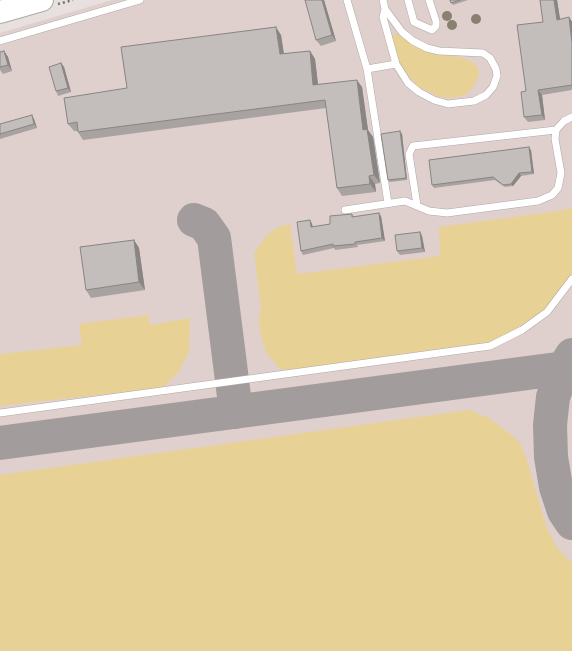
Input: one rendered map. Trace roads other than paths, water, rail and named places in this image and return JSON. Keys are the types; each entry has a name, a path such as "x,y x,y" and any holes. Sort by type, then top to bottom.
{"main road":[{"path":"0,12 42,0"}],"lane":[{"path":"0,41 140,0"},
{"path":"347,0 367,69 388,203"},
{"path":"383,0 385,9 402,32 413,41 427,48 439,51 483,53 494,63 497,76 493,87 486,95 474,101 448,104 434,100 418,92 408,82 396,64 383,17 385,9"},
{"path":"408,0 414,22 432,30 436,26 436,21 430,0"},
{"path":"367,69 396,64"},
{"path":"345,210 405,201 429,211 447,213 538,201 552,195 558,188 561,173 555,138 556,130 564,121 572,117"},
{"path":"417,206 409,154 413,146 556,130"},
{"path":"0,413 490,346 522,330 547,312 572,280"}]}
